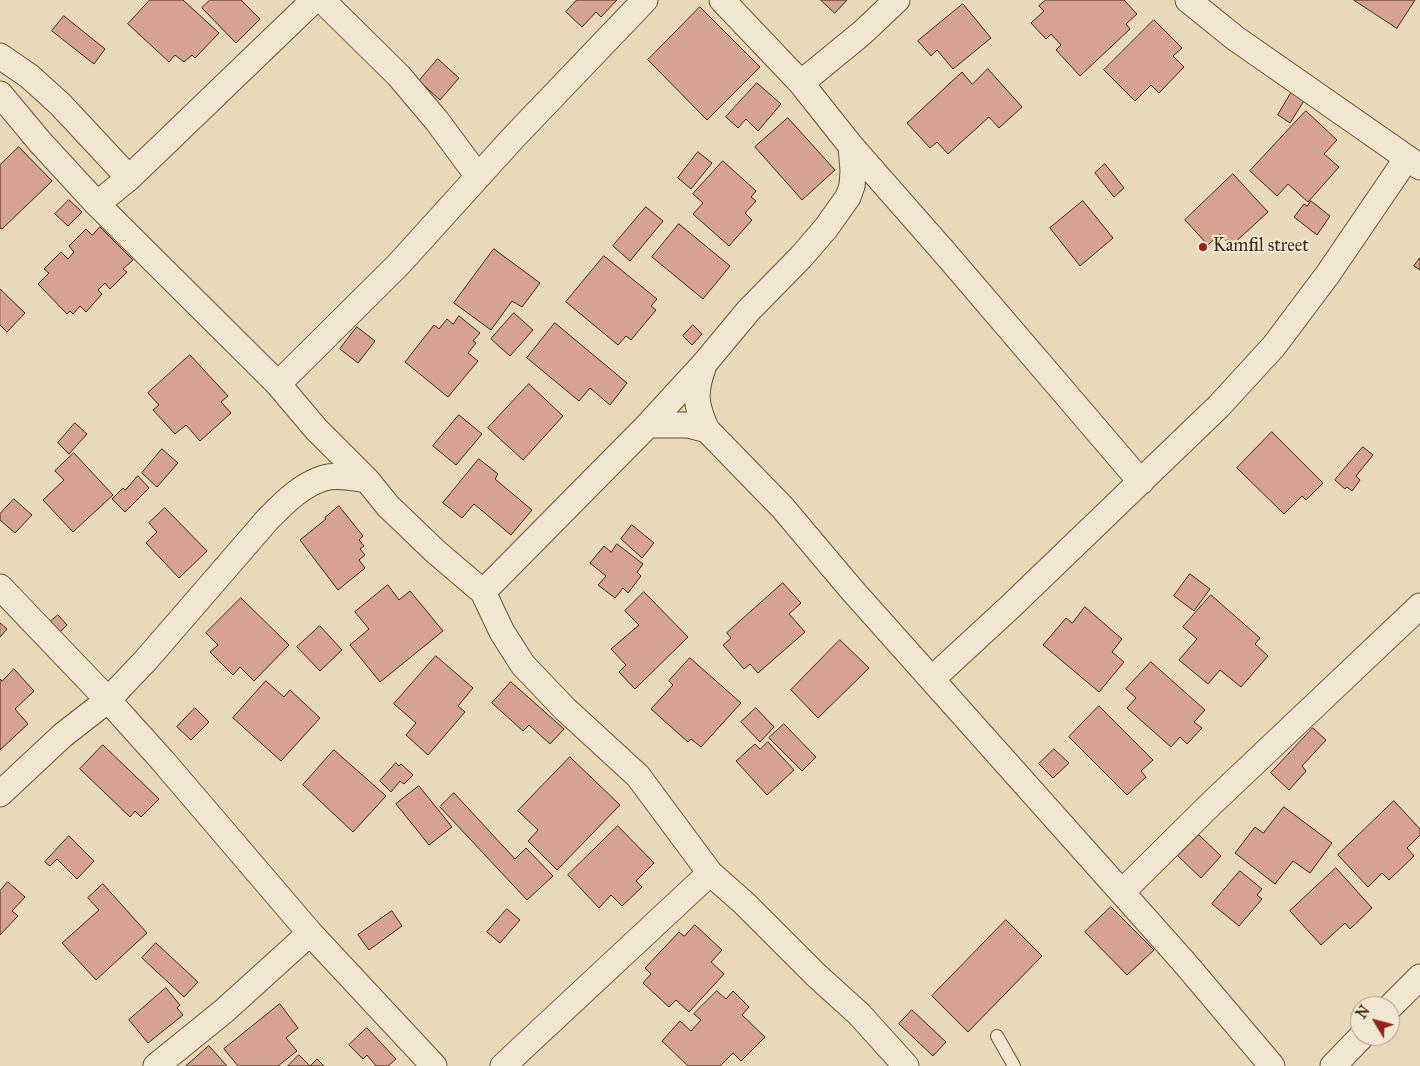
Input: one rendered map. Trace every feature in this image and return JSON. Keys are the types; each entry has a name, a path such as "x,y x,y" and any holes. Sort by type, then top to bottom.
{"street":[{"path":"98,204 129,178 314,0"},
{"path":"322,0 399,76 437,121 477,175"},
{"path":"278,384 398,264 477,175 645,0"},
{"path":"722,0 801,84 851,146 1020,339 1141,482"},
{"path":"801,84 896,0"},
{"path":"932,678 1141,482 1219,406 1274,346 1413,162 1235,38 1191,1"},
{"path":"0,56 29,76 60,104 129,178"},
{"path":"0,94 40,142 98,204 278,384 316,429 366,480 388,506 436,552 483,592 502,632 523,665 565,709 638,776 710,873 744,903 816,975 859,1014 906,1066"},
{"path":"483,592 648,425 826,228 848,197 852,186 851,146"},
{"path":"848,197 866,189 894,195"},
{"path":"704,364 698,383 696,401 700,416 707,430 782,507 852,590 1122,892 1272,1066"},
{"path":"648,425 688,425 707,430"},
{"path":"0,794 63,735 108,700 146,660 268,519 304,487 316,470 321,458 321,446 316,429"},
{"path":"304,487 325,478 344,477 366,480"},
{"path":"0,587 108,700 310,933 434,1066"},
{"path":"1122,892 1213,802 1420,606"},
{"path":"503,1066 710,873"},
{"path":"156,1066 224,1010 310,933"},
{"path":"1400,997 1420,977"},
{"path":"1333,1066 1352,1046"}],"lane":[{"path":"997,1036 1014,1066"}],"building":[{"path":"150,0 183,0 219,33 195,58 192,55 184,62 175,55 169,62 128,24"},
{"path":"210,0 241,0 260,19 236,43 202,8"},
{"path":"577,0 617,0 601,17 596,12 582,27 566,12"},
{"path":"821,0 847,0 835,13"},
{"path":"1046,0 1124,0 1137,14 1126,24 1130,29 1080,76 1056,50 1061,45 1051,34 1046,39 1031,23 1044,11 1039,6"},
{"path":"1354,0 1415,0 1397,28"},
{"path":"963,4 991,38 953,69 937,50 931,56 918,41"},
{"path":"700,7 760,67 707,120 648,60"},
{"path":"64,16 105,49 94,64 52,31"},
{"path":"1154,20 1182,48 1173,56 1184,67 1159,93 1151,85 1135,101 1104,70"},
{"path":"438,59 459,78 440,100 419,81"},
{"path":"988,69 1022,107 999,128 989,117 948,154 937,142 930,148 907,123 962,72 972,84"},
{"path":"757,83 781,104 758,131 746,119 738,128 726,117"},
{"path":"1294,88 1307,96 1290,123 1278,115"},
{"path":"1306,111 1337,140 1324,154 1339,167 1308,202 1288,184 1277,196 1250,171"},
{"path":"788,118 835,170 802,200 755,147"},
{"path":"19,147 52,181 2,229 0,228 0,165"},
{"path":"698,152 712,163 691,189 678,178"},
{"path":"723,161 756,191 751,197 756,201 745,213 752,220 729,246 693,214 703,203 693,194"},
{"path":"1105,164 1124,188 1114,197 1095,173"},
{"path":"1233,174 1268,212 1231,246 1220,234 1208,245 1185,220"},
{"path":"69,200 82,212 68,226 55,214"},
{"path":"1083,201 1113,238 1080,266 1050,228"},
{"path":"1311,201 1330,216 1317,235 1294,217 1304,204 1307,206"},
{"path":"646,207 663,221 630,261 613,246"},
{"path":"679,224 730,266 703,299 652,257"},
{"path":"100,227 133,260 123,269 127,272 110,289 105,283 98,290 102,294 86,312 80,306 73,314 70,311 67,314 38,284 49,273 44,269 61,252 68,259 74,252 69,246 86,229 92,235"},
{"path":"494,249 540,283 522,307 512,301 491,330 454,303"},
{"path":"604,256 657,299 651,306 656,310 631,340 626,336 618,345 566,302"},
{"path":"1420,258 1420,270 1414,266"},
{"path":"0,289 25,313 7,332 0,325"},
{"path":"514,313 533,330 510,356 491,339"},
{"path":"459,316 480,333 473,341 476,343 468,353 478,361 448,397 405,362 434,325 439,329 447,319 453,324"},
{"path":"555,323 627,383 610,405 590,388 579,401 527,358"},
{"path":"693,325 702,334 692,345 683,336"},
{"path":"357,327 375,341 358,363 340,349"},
{"path":"190,355 228,396 221,402 231,413 200,441 186,425 175,434 153,410 159,405 148,393"},
{"path":"529,384 563,416 523,460 488,428"},
{"path":"459,415 482,434 456,465 433,446"},
{"path":"75,423 87,434 69,454 58,443"},
{"path":"1272,432 1323,483 1306,500 1302,496 1284,514 1237,468"},
{"path":"1363,447 1373,455 1356,476 1360,480 1352,491 1347,487 1345,489 1335,480"},
{"path":"162,449 178,463 157,487 142,473"},
{"path":"74,453 113,495 73,532 43,500 64,480 55,471"},
{"path":"479,459 498,474 495,479 532,510 511,535 474,504 462,518 443,503"},
{"path":"138,476 149,488 125,512 112,499 123,488 125,490"},
{"path":"14,499 32,515 15,533 0,520 0,514"},
{"path":"339,506 363,536 359,540 364,546 360,549 365,555 359,560 365,568 338,590 300,540"},
{"path":"165,508 207,551 179,578 146,543 157,532 149,523"},
{"path":"632,525 654,543 642,558 621,539"},
{"path":"617,544 643,564 637,572 641,576 628,593 623,588 615,598 598,585 606,576 590,563 604,546 611,552"},
{"path":"1190,574 1210,589 1194,611 1174,596"},
{"path":"783,583 801,603 789,614 805,632 758,673 750,664 744,669 723,645 731,638 727,633"},
{"path":"388,585 399,600 410,591 443,631 380,682 350,645 369,629 355,612"},
{"path":"644,592 688,637 635,689 619,672 626,665 611,649 639,625 625,611"},
{"path":"1211,595 1260,638 1255,644 1268,656 1241,687 1220,670 1208,684 1179,660 1197,639 1183,627"},
{"path":"241,598 289,645 254,681 240,667 233,675 210,652 218,645 206,633"},
{"path":"1085,607 1122,639 1112,652 1124,662 1099,692 1043,645 1066,618 1072,623"},
{"path":"58,615 67,625 53,639 43,628"},
{"path":"0,623 7,629 0,637"},
{"path":"320,626 342,650 320,671 297,647"},
{"path":"840,640 869,668 818,718 791,690"},
{"path":"436,656 473,688 458,706 465,712 428,755 406,735 416,723 394,704"},
{"path":"690,658 741,703 701,747 691,739 688,742 651,709 673,685 669,681"},
{"path":"1151,662 1205,710 1194,722 1202,728 1187,744 1180,737 1171,747 1127,708 1136,698 1126,689"},
{"path":"14,669 34,691 15,709 28,724 0,750 0,679 2,681"},
{"path":"266,681 284,697 290,690 320,718 281,761 233,718"},
{"path":"511,682 564,729 550,744 529,725 523,731 492,703"},
{"path":"1099,706 1153,760 1141,771 1146,777 1127,795 1069,737"},
{"path":"195,708 209,722 191,740 177,727"},
{"path":"756,708 774,727 760,742 741,722"},
{"path":"784,724 816,757 802,771 769,738"},
{"path":"1313,728 1326,740 1302,766 1306,771 1289,790 1271,773"},
{"path":"768,742 794,770 767,795 736,761 755,744 760,749"},
{"path":"103,745 159,799 141,817 135,811 130,817 80,769"},
{"path":"1054,749 1069,763 1053,778 1039,764"},
{"path":"334,750 386,796 353,832 303,785"},
{"path":"570,757 620,805 557,870 528,841 538,830 518,811"},
{"path":"396,763 399,766 401,764 413,775 404,784 400,781 391,792 380,781"},
{"path":"419,786 452,827 429,845 396,804"},
{"path":"454,793 515,859 526,848 553,876 527,900 440,807"},
{"path":"1394,801 1420,829 1420,835 1407,848 1414,856 1389,880 1382,873 1368,887 1338,855"},
{"path":"1284,807 1332,843 1310,873 1293,861 1275,884 1235,853 1255,827 1263,833"},
{"path":"618,826 654,863 636,881 642,887 622,906 611,895 599,908 568,875"},
{"path":"1199,835 1221,856 1201,878 1178,856"},
{"path":"69,836 94,861 77,879 57,859 50,866 45,862"},
{"path":"1336,868 1372,908 1350,929 1345,923 1321,945 1290,911"},
{"path":"1240,871 1262,889 1257,895 1262,899 1239,926 1212,904"},
{"path":"8,882 25,897 12,911 18,916 0,935 0,891"},
{"path":"103,884 147,933 96,980 62,943 99,910 88,898"},
{"path":"1111,907 1154,950 1127,975 1085,932"},
{"path":"507,909 520,920 500,943 487,932"},
{"path":"392,911 402,926 369,950 358,935"},
{"path":"1006,920 1042,956 968,1032 932,996"},
{"path":"695,925 722,950 711,962 724,974 689,1012 676,1000 669,1007 643,983 651,974 645,968 679,932 684,936"},
{"path":"156,943 198,982 184,997 142,958"},
{"path":"166,988 180,1005 177,1008 183,1015 148,1043 129,1020"},
{"path":"717,991 726,999 733,991 749,1007 742,1015 765,1037 741,1061 733,1053 720,1066 688,1066 662,1041 680,1021 691,1031 701,1020 694,1014"},
{"path":"280,1004 298,1028 286,1038 297,1051 278,1066 238,1066 224,1049"},
{"path":"912,1010 946,1042 933,1056 899,1024"},
{"path":"367,1028 396,1059 388,1066 376,1066 367,1055 363,1059 349,1045"},
{"path":"209,1046 227,1066 186,1066"},
{"path":"299,1055 310,1066 288,1066"},
{"path":"317,1059 324,1066 310,1066"}],"place":[{"name":"Kamfil street","path":"1203,247"}]}
